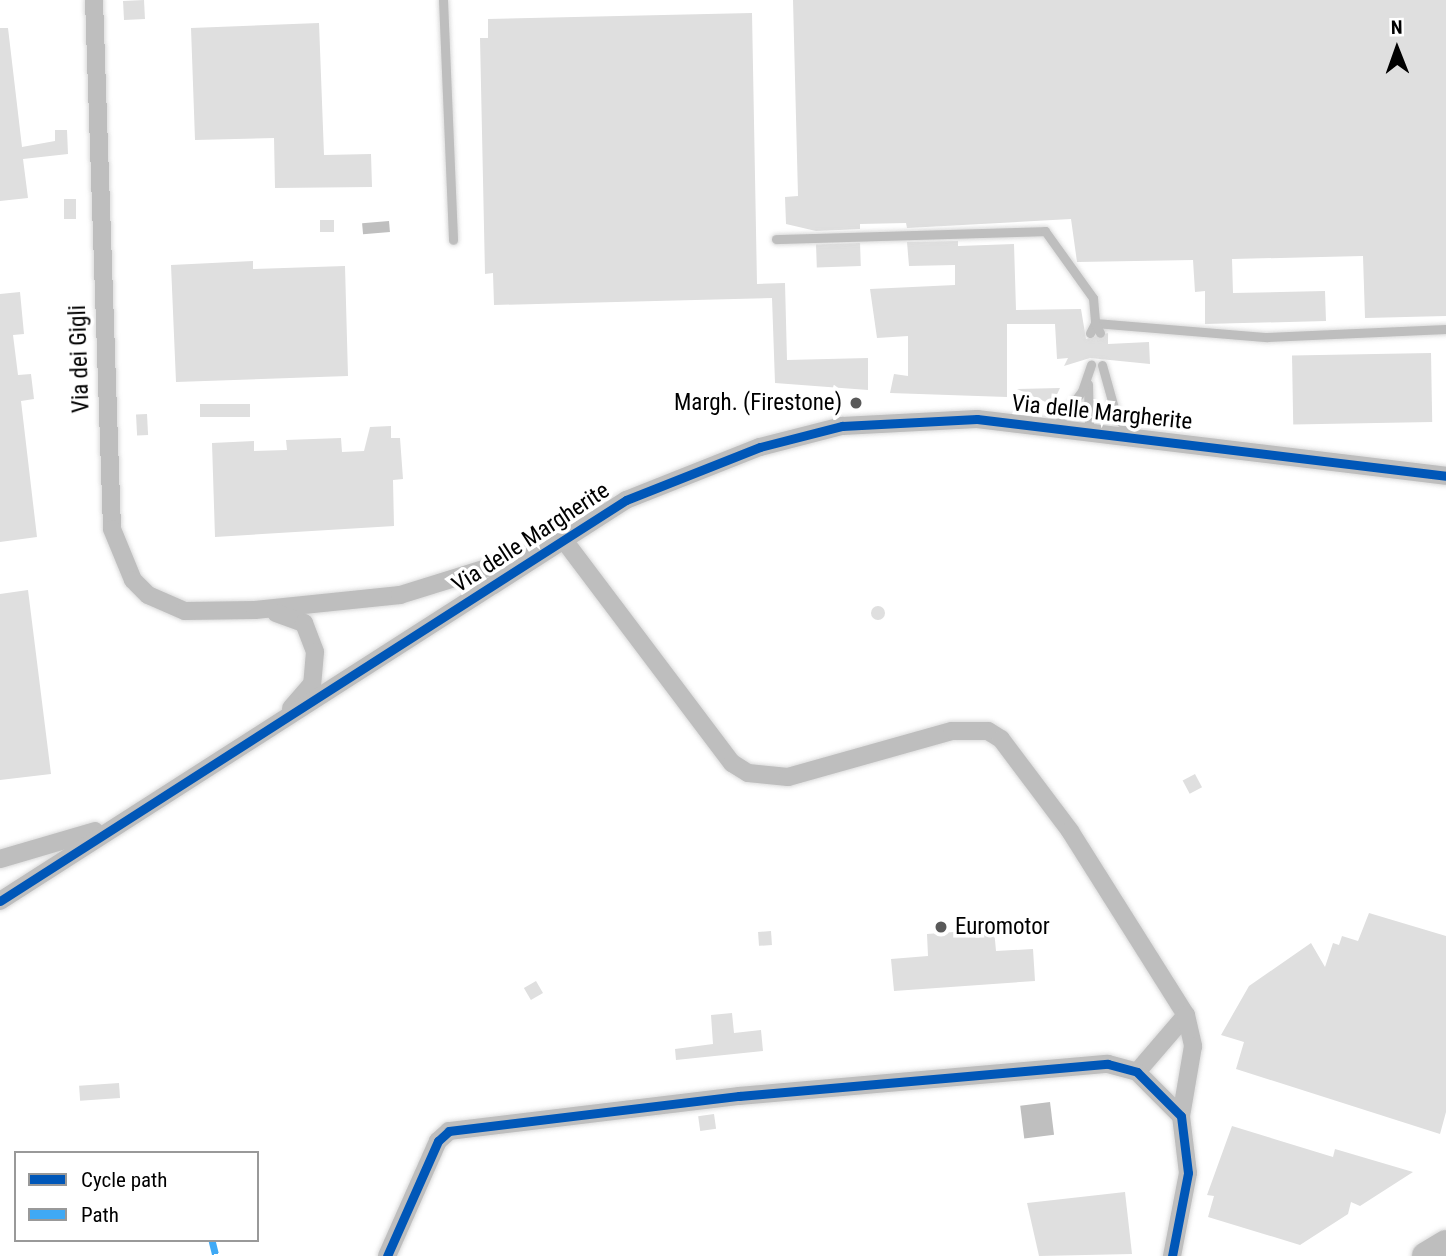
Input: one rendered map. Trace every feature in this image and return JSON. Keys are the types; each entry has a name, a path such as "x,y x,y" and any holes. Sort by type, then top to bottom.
{"main road":[{"path":"1426,1256 1446,1244"}],"street":[{"name":"Via dei Gigli","path":"94,0 113,542 133,580 168,606 185,611 255,610 400,596 556,544"},
{"name":"Via delle Margherite","path":"0,901 626,500 760,447 842,426 976,419 1129,433 1446,476"},
{"path":"556,544 721,749 748,773 788,778 951,731 988,732 1001,739 1070,831 1186,1015 1193,1046 1181,1116 1188,1173 1172,1256"},
{"name":"Via dei Gigli","path":"255,610 287,614 304,623 312,637 312,684 282,720"},
{"path":"0,859 136,813"},
{"path":"1137,1072 1186,1015"},
{"path":"387,1256 438,1141 449,1130 1065,1065 1137,1072 1181,1116"}],"lane":[{"path":"443,0 453,240"},
{"path":"776,239 1045,231 1093,298 1095,333"},
{"path":"1095,323 1267,337 1446,329"},
{"path":"1056,426 1082,391 1091,365 1089,429"},
{"path":"1102,365 1116,415 1129,433"}],"shaded area":[{"path":"389,221 390,232 363,234 362,223"},
{"path":"1050,1102 1054,1135 1024,1138 1020,1106"}],"building":[{"path":"144,0 145,19 124,20 123,1"},
{"path":"793,0 1446,0 1446,316 1365,318 1363,256 1232,259 1233,293 1325,291 1326,321 1205,324 1205,291 1195,292 1193,260 1077,262 1071,219 907,228 906,223 860,224 860,229 816,231 786,224 785,197 798,196"},
{"path":"752,13 757,284 785,283 787,360 868,358 868,390 775,383 772,298 494,305 493,273 485,274 480,38 488,38 488,19"},
{"path":"319,23 324,155 371,154 372,187 275,188 274,138 195,140 191,28"},
{"path":"0,28 8,28 22,147 55,141 55,130 67,130 68,154 23,159 28,198 0,201"},
{"path":"64,199 76,199 76,219 64,219"},
{"path":"320,220 334,220 334,232 320,232"},
{"path":"958,241 958,246 1014,244 1016,310 1081,309 1086,339 1108,333 1108,344 1149,342 1150,364 1090,358 1064,366 1068,358 1057,359 1055,324 1007,324 1007,397 890,393 894,374 908,376 908,336 877,338 870,289 955,285 955,265 909,266 907,242"},
{"path":"860,243 861,266 817,268 816,245"},
{"path":"253,261 253,269 345,266 348,376 176,382 171,265"},
{"path":"20,292 24,334 13,335 18,375 31,374 34,399 21,401 37,537 0,542 0,294"},
{"path":"1431,353 1432,422 1293,424 1292,355"},
{"path":"1060,388 1052,405 1017,389"},
{"path":"200,404 250,404 250,417 200,417"},
{"path":"147,414 148,435 137,436 136,415"},
{"path":"391,426 391,438 400,438 403,479 393,480 394,526 215,537 212,443 254,441 254,451 287,450 286,440 341,438 342,452 364,451 370,427"},
{"path":"28,590 51,774 0,780 0,594"},
{"path":"875,606 881,606 885,613 881,620 875,620 871,616 871,610"},
{"path":"1195,774 1202,787 1190,794 1183,781"},
{"path":"1369,913 1446,936 1446,1112 1440,1134 1236,1069 1244,1042 1221,1035 1249,986 1311,943 1325,967 1333,943 1339,945 1342,936 1358,941"},
{"path":"994,929 996,951 1033,949 1035,981 894,991 891,959 928,956 927,934"},
{"path":"771,931 772,945 759,946 758,932"},
{"path":"536,981 543,993 531,1000 524,988"},
{"path":"732,1013 734,1033 761,1030 763,1051 676,1060 675,1049 713,1044 711,1015"},
{"path":"119,1083 120,1098 80,1101 79,1086"},
{"path":"714,1114 716,1129 700,1131 698,1116"},
{"path":"1232,1126 1333,1157 1335,1149 1413,1172 1360,1206 1351,1202 1348,1214 1300,1245 1208,1217 1214,1196 1207,1195"},
{"path":"1125,1192 1132,1254 1039,1256 1027,1203"}],"marked path":[{"path":"212,1242 216,1256"}],"cycle path":[{"path":"0,901 626,500 760,447 842,426 977,419 1446,476"},
{"path":"387,1256 438,1141 449,1131 739,1096 1108,1064 1137,1072 1181,1116 1188,1173 1172,1256"}],"place":[{"name":"Margh. (Firestone)","path":"856,403"},
{"name":"Euromotor","path":"941,927"}]}
